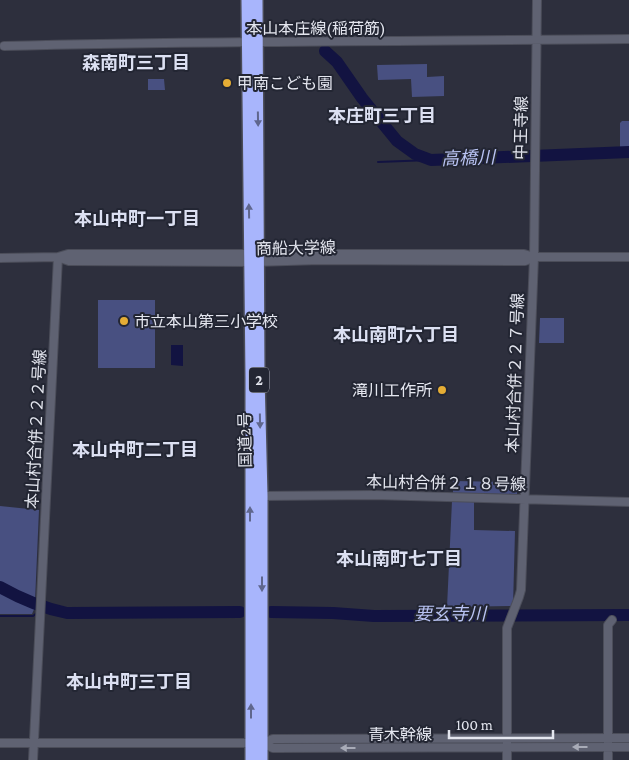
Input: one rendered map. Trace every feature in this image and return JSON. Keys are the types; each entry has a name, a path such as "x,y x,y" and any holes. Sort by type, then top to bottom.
{"highway":[{"name":"国道2号","path":"247,0 252,42 257,743 262,760"},
{"name":"国道2号","path":"252,42 257,0"},
{"name":"国道2号","path":"251,760 257,743 262,496 254,258"}],"street":[{"name":"中王寺線","path":"534,257 537,0"},
{"name":"本山本庄線(稲荷筋)","path":"4,46 629,39"},
{"name":"商船大学線","path":"0,258 58,257 69,261 524,254 534,257 629,257"},
{"name":"本山村合併２２２号線","path":"34,743 58,257"},
{"name":"本山村合併２２７号線","path":"507,760 507,628 521,590 534,257"},
{"name":"本山村合併２１８号線","path":"262,496 374,495 629,502"},
{"path":"608,760 608,625 612,620"},
{"name":"青木幹線","path":"0,743 257,743 274,739 629,738"},
{"path":"33,760 34,743"},
{"name":"青木幹線","path":"257,743 273,748 629,747"}],"shaded area":[{"path":"427,64 427,77 444,76 444,96 412,97 411,79 378,80 377,65"},
{"path":"148,79 164,79 165,90 148,90"},
{"path":"622,121 629,121 629,149 622,149 620,147 620,123"},
{"path":"98,300 155,300 155,368 98,368"},
{"path":"540,318 564,318 564,343 539,343"},
{"path":"171,345 183,345 183,366 171,365"},
{"path":"453,481 517,482 517,494 453,493"},
{"path":"452,501 474,502 474,530 515,531 513,606 447,607"},
{"path":"0,506 39,510 35,601 18,595 0,584"},
{"path":"0,590 35,607 32,614 0,614"}],"waterway":[{"name":"高橋川","path":"325,51 337,62 362,98 397,141 415,154 431,160 629,152"},
{"path":"378,162 431,160"},
{"name":"要玄寺川","path":"0,587 32,603 67,613 240,612"},
{"name":"要玄寺川","path":"271,612 374,616 629,615"},
{"path":"0,616 33,616 37,613"}],"place":[{"name":"甲南こども園","path":"227,83"},
{"name":"市立本山第三小学校","path":"124,321"},
{"name":"滝川工作所","path":"442,390"}],"district":[{"name":"森南町三丁目","path":"136,63"},
{"name":"本庄町三丁目","path":"382,116"},
{"name":"本山中町一丁目","path":"137,219"},
{"name":"本山南町六丁目","path":"396,335"},
{"name":"本山中町二丁目","path":"135,450"},
{"name":"本山南町七丁目","path":"399,559"},
{"name":"本山中町三丁目","path":"129,682"}]}
